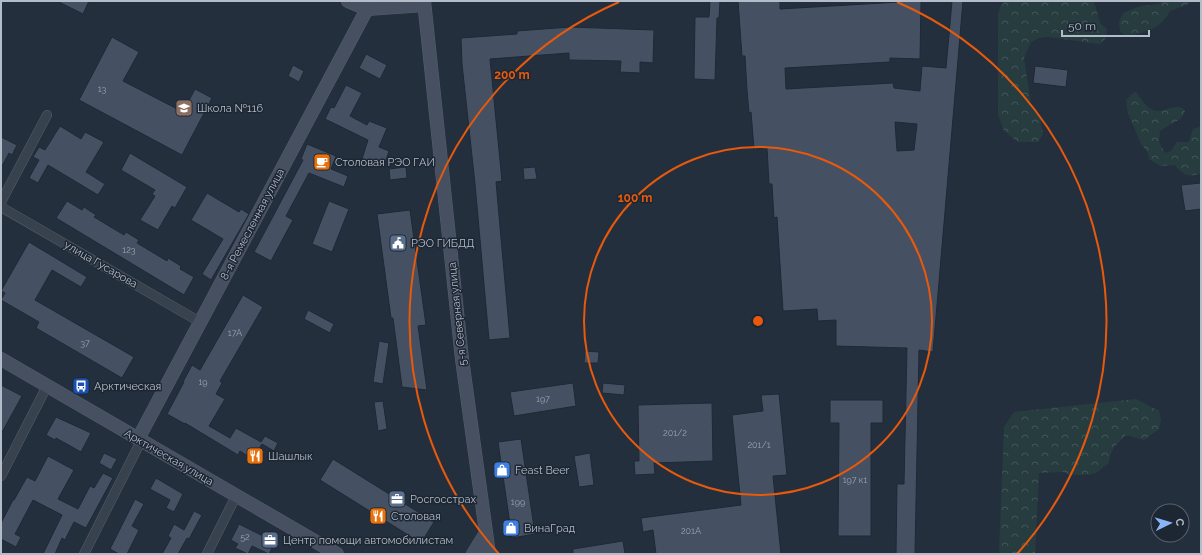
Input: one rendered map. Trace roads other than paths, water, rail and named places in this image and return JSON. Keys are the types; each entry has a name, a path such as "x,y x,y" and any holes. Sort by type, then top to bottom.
{"street":[{"path":"348,1 367,9 424,3"},
{"name":"5-я Северная улица","path":"424,3 462,359 489,554"},
{"name":"8-я Ремесленная улица","path":"84,554 200,322 367,9"},
{"path":"1,202 4,186 47,115"},
{"name":"улица Гусарова","path":"1,207 200,322"},
{"name":"Арктическая улица","path":"1,359 334,553"},
{"path":"1,476 47,386"},
{"path":"207,554 236,496"},
{"path":"473,554 486,533"}],"place":[{"name":"Школа №116","path":"184,108"},
{"name":"Столовая РЭО ГАИ","path":"322,162"},
{"name":"РЭО ГИБДД","path":"398,243"},
{"name":"Арктическая","path":"81,386"},
{"name":"Шашлык","path":"255,456"},
{"name":"Feast Beer","path":"502,470"},
{"name":"Росгосстрах","path":"397,499"},
{"name":"Столовая","path":"378,516"},
{"name":"ВинаГрад","path":"511,528"},
{"name":"Центр помощи автомобилистам","path":"270,540"}]}
